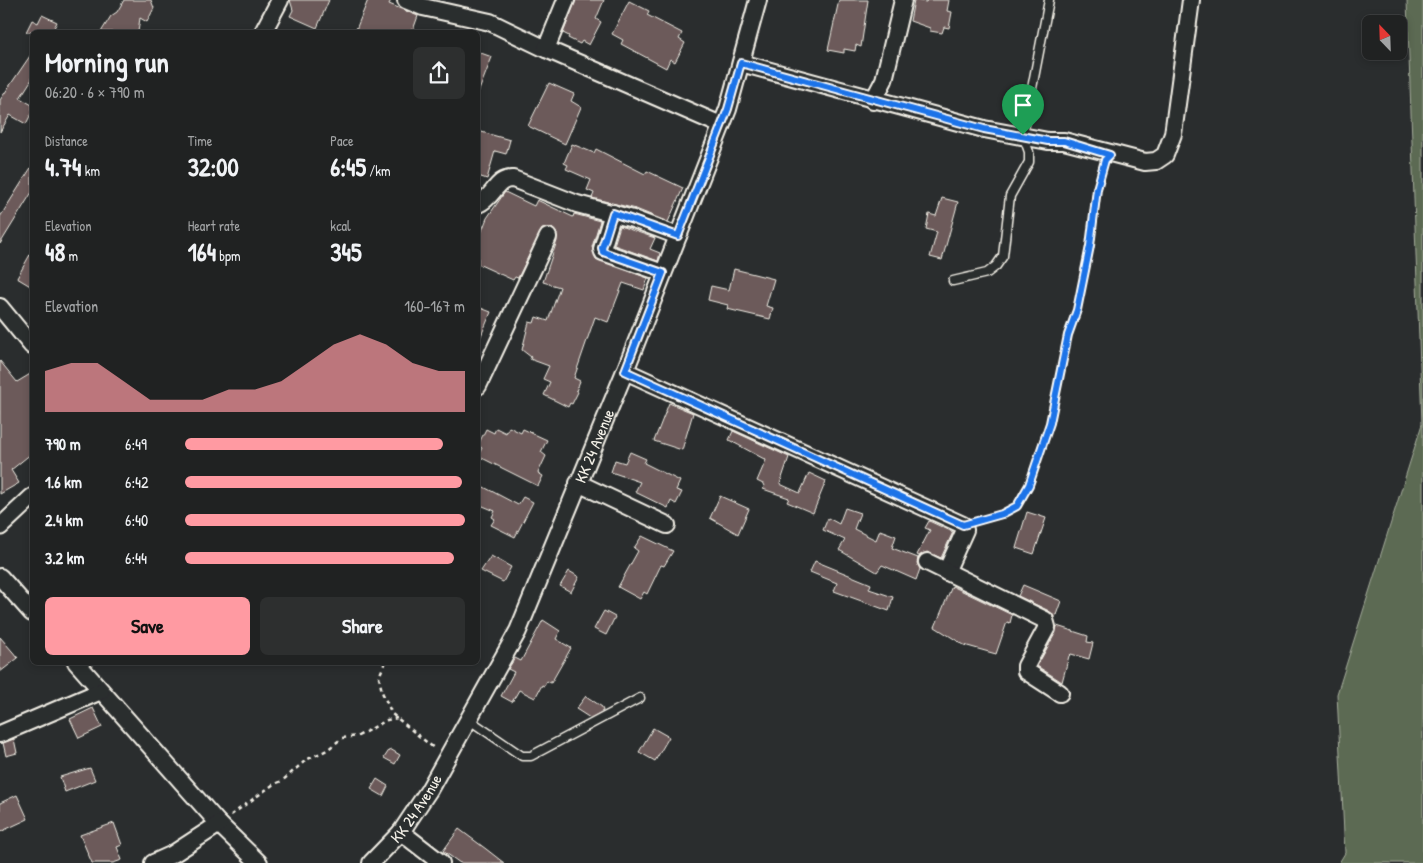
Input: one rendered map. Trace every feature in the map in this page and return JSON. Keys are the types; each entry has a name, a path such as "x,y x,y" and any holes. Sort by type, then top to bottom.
{"street":[{"path":"263,30 280,0"},
{"path":"406,0 423,7 490,22 546,49 721,125"},
{"path":"546,49 566,0"},
{"name":"KK 24 Avenue","path":"371,863 401,832 447,757 518,631 625,371 728,109 758,0"},
{"path":"873,101 884,80 903,0"},
{"path":"741,63 873,101 984,129 1048,141 1064,141 1110,155 1145,162 1156,161 1165,155 1169,148 1176,117 1179,78 1185,60 1191,0"},
{"path":"480,203 487,200 504,178 535,186 577,204 613,213 678,236"},
{"path":"613,213 602,248 603,252 663,273"},
{"path":"480,382 548,237"},
{"path":"0,307 30,344"},
{"path":"625,371 963,525 965,530 946,572"},
{"path":"578,483 667,525"},
{"path":"0,527 30,499"},
{"path":"927,562 1045,620 1047,627 1026,666 1026,671 1060,693"},
{"path":"0,577 30,611"},
{"path":"79,665 219,824 259,863"},
{"path":"0,734 101,691"},
{"path":"154,863 173,854 219,824"},
{"path":"401,832 441,863"}],"lane":[{"path":"953,281 987,273 996,266 1003,256 1010,196 1030,162 1023,135 1049,0"},
{"path":"468,719 522,756 532,756 640,698"}],"path":[{"path":"963,525 1002,514 1017,506 1029,485 1050,423 1068,335 1077,310 1090,246 1097,189 1105,160 1110,155"},
{"path":"384,665 379,677 382,692 392,714 418,737 447,757"},
{"path":"219,824 255,797 282,781 306,760 327,750 342,738 358,736 387,720 397,718"}],"green space":[{"path":"1407,0 1423,0 1423,863 1339,863 1345,853 1337,694 1422,424"}],"building":[{"path":"124,0 151,0 154,8 147,22 140,18 138,30 102,30 111,16 117,12"},
{"path":"290,0 329,0 317,28 290,16 293,10"},
{"path":"368,0 391,0 389,4 418,16 413,30 356,30"},
{"path":"576,0 604,0 596,19 601,22 589,45 582,41 580,44 563,33"},
{"path":"839,0 868,0 861,47 856,45 855,51 844,49 844,53 828,50"},
{"path":"914,0 926,2 927,0 949,0 947,11 952,12 949,28 944,27 942,33 930,31 930,28 910,21"},
{"path":"629,1 649,11 647,15 682,33 679,39 685,43 675,62 670,59 666,68 621,44 623,40 612,34"},
{"path":"42,15 57,22 53,30 30,30 30,32 26,32 32,20 38,23"},
{"path":"480,53 492,57 480,88"},
{"path":"30,56 30,82 20,98 30,104 30,116 26,124 10,115 0,132 0,100"},
{"path":"549,83 574,94 571,101 581,107 565,144 528,126"},
{"path":"480,132 510,140 506,154 495,151 487,179 480,177"},
{"path":"572,144 594,153 596,149 645,174 647,171 683,188 668,222 636,209 592,198 594,193 587,190 591,180 566,169 568,165 564,163"},
{"path":"30,169 30,195 0,244 0,217"},
{"path":"505,192 534,206 537,200 573,217 574,214 600,221 592,247 596,259 648,278 644,290 623,283 608,322 595,317 574,378 580,381 576,391 578,392 572,404 570,403 568,407 544,395 550,382 543,379 549,366 530,359 531,357 522,350 529,322 534,323 536,317 548,321 560,287 543,282 557,241 556,232 552,228 542,229 518,278 515,277 513,280 480,265 480,236 487,218"},
{"path":"942,198 958,202 942,260 930,257 937,232 926,229 929,214 936,216"},
{"path":"620,226 655,238 650,249 660,253 658,261 614,245"},
{"path":"30,255 30,286 17,278"},
{"path":"734,269 774,279 766,306 773,308 770,319 727,309 728,305 708,300 711,286 729,290"},
{"path":"480,308 491,312 480,338"},
{"path":"0,361 17,382 30,374 30,455 11,470 19,483 0,494"},
{"path":"669,403 693,413 682,450 654,441"},
{"path":"509,427 521,433 523,429 547,440 541,452 546,456 538,473 543,476 538,486 480,457 482,448 480,446 480,441 486,429 494,433 496,428 506,433"},
{"path":"733,431 789,457 780,484 800,493 809,473 826,481 813,513 787,502 789,498 763,489 765,485 757,481 766,460 729,440"},
{"path":"630,452 646,459 644,463 680,481 676,490 682,492 676,504 671,501 668,508 635,492 640,482 611,472 615,460 625,463"},
{"path":"480,485 518,505 523,497 533,502 515,537 491,525 495,519 492,517 495,511 480,505"},
{"path":"720,496 749,509 738,534 710,518"},
{"path":"845,508 860,513 854,529 876,540 880,530 896,536 892,548 918,558 917,563 920,569 916,580 882,565 877,572 839,550 845,540 823,530 828,518 839,524"},
{"path":"1027,512 1046,518 1034,554 1016,548"},
{"path":"929,521 953,532 941,558 927,552 919,556 917,555 930,530 925,528"},
{"path":"642,536 673,551 664,566 661,565 647,594 644,592 640,599 618,587 638,551 634,548"},
{"path":"491,556 511,567 503,582 481,571"},
{"path":"815,561 871,584 869,589 893,597 889,611 834,591 837,583 810,572"},
{"path":"569,571 579,577 571,592 560,586"},
{"path":"1023,585 1061,601 1055,618 1049,611 1018,596"},
{"path":"952,586 1012,615 1010,623 1007,622 996,654 964,645 935,627"},
{"path":"604,611 615,617 606,635 594,629"},
{"path":"543,620 560,631 556,639 571,648 551,683 547,681 544,686 542,685 535,698 519,690 512,702 501,696 514,672 508,669 515,658 521,661"},
{"path":"1057,626 1088,636 1087,642 1093,643 1089,659 1071,654 1069,656 1062,682 1037,666 1056,632"},
{"path":"0,637 18,658 0,672"},
{"path":"586,696 602,707 603,711 590,718 576,709"},
{"path":"93,708 102,727 79,738 70,719"},
{"path":"653,728 669,737 655,761 639,752"},
{"path":"14,739 17,753 6,756 3,743"},
{"path":"390,749 400,755 395,764 384,758"},
{"path":"90,768 95,780 65,792 60,777"},
{"path":"377,779 388,786 383,796 371,789"},
{"path":"17,795 28,819 0,832 0,803"},
{"path":"114,823 122,845 117,847 122,860 113,863 92,863 80,835"},
{"path":"459,829 504,863 460,863 443,851"}],"route":[{"path":"741,63 873,101 984,129 1023,135 1048,141 1064,141 1110,155 1105,160 1097,189 1084,283 1068,335 1050,423 1029,485 1017,506 1002,514 963,525 625,371 663,273 603,252 602,248 613,213 678,236 728,109 741,63"}]}
